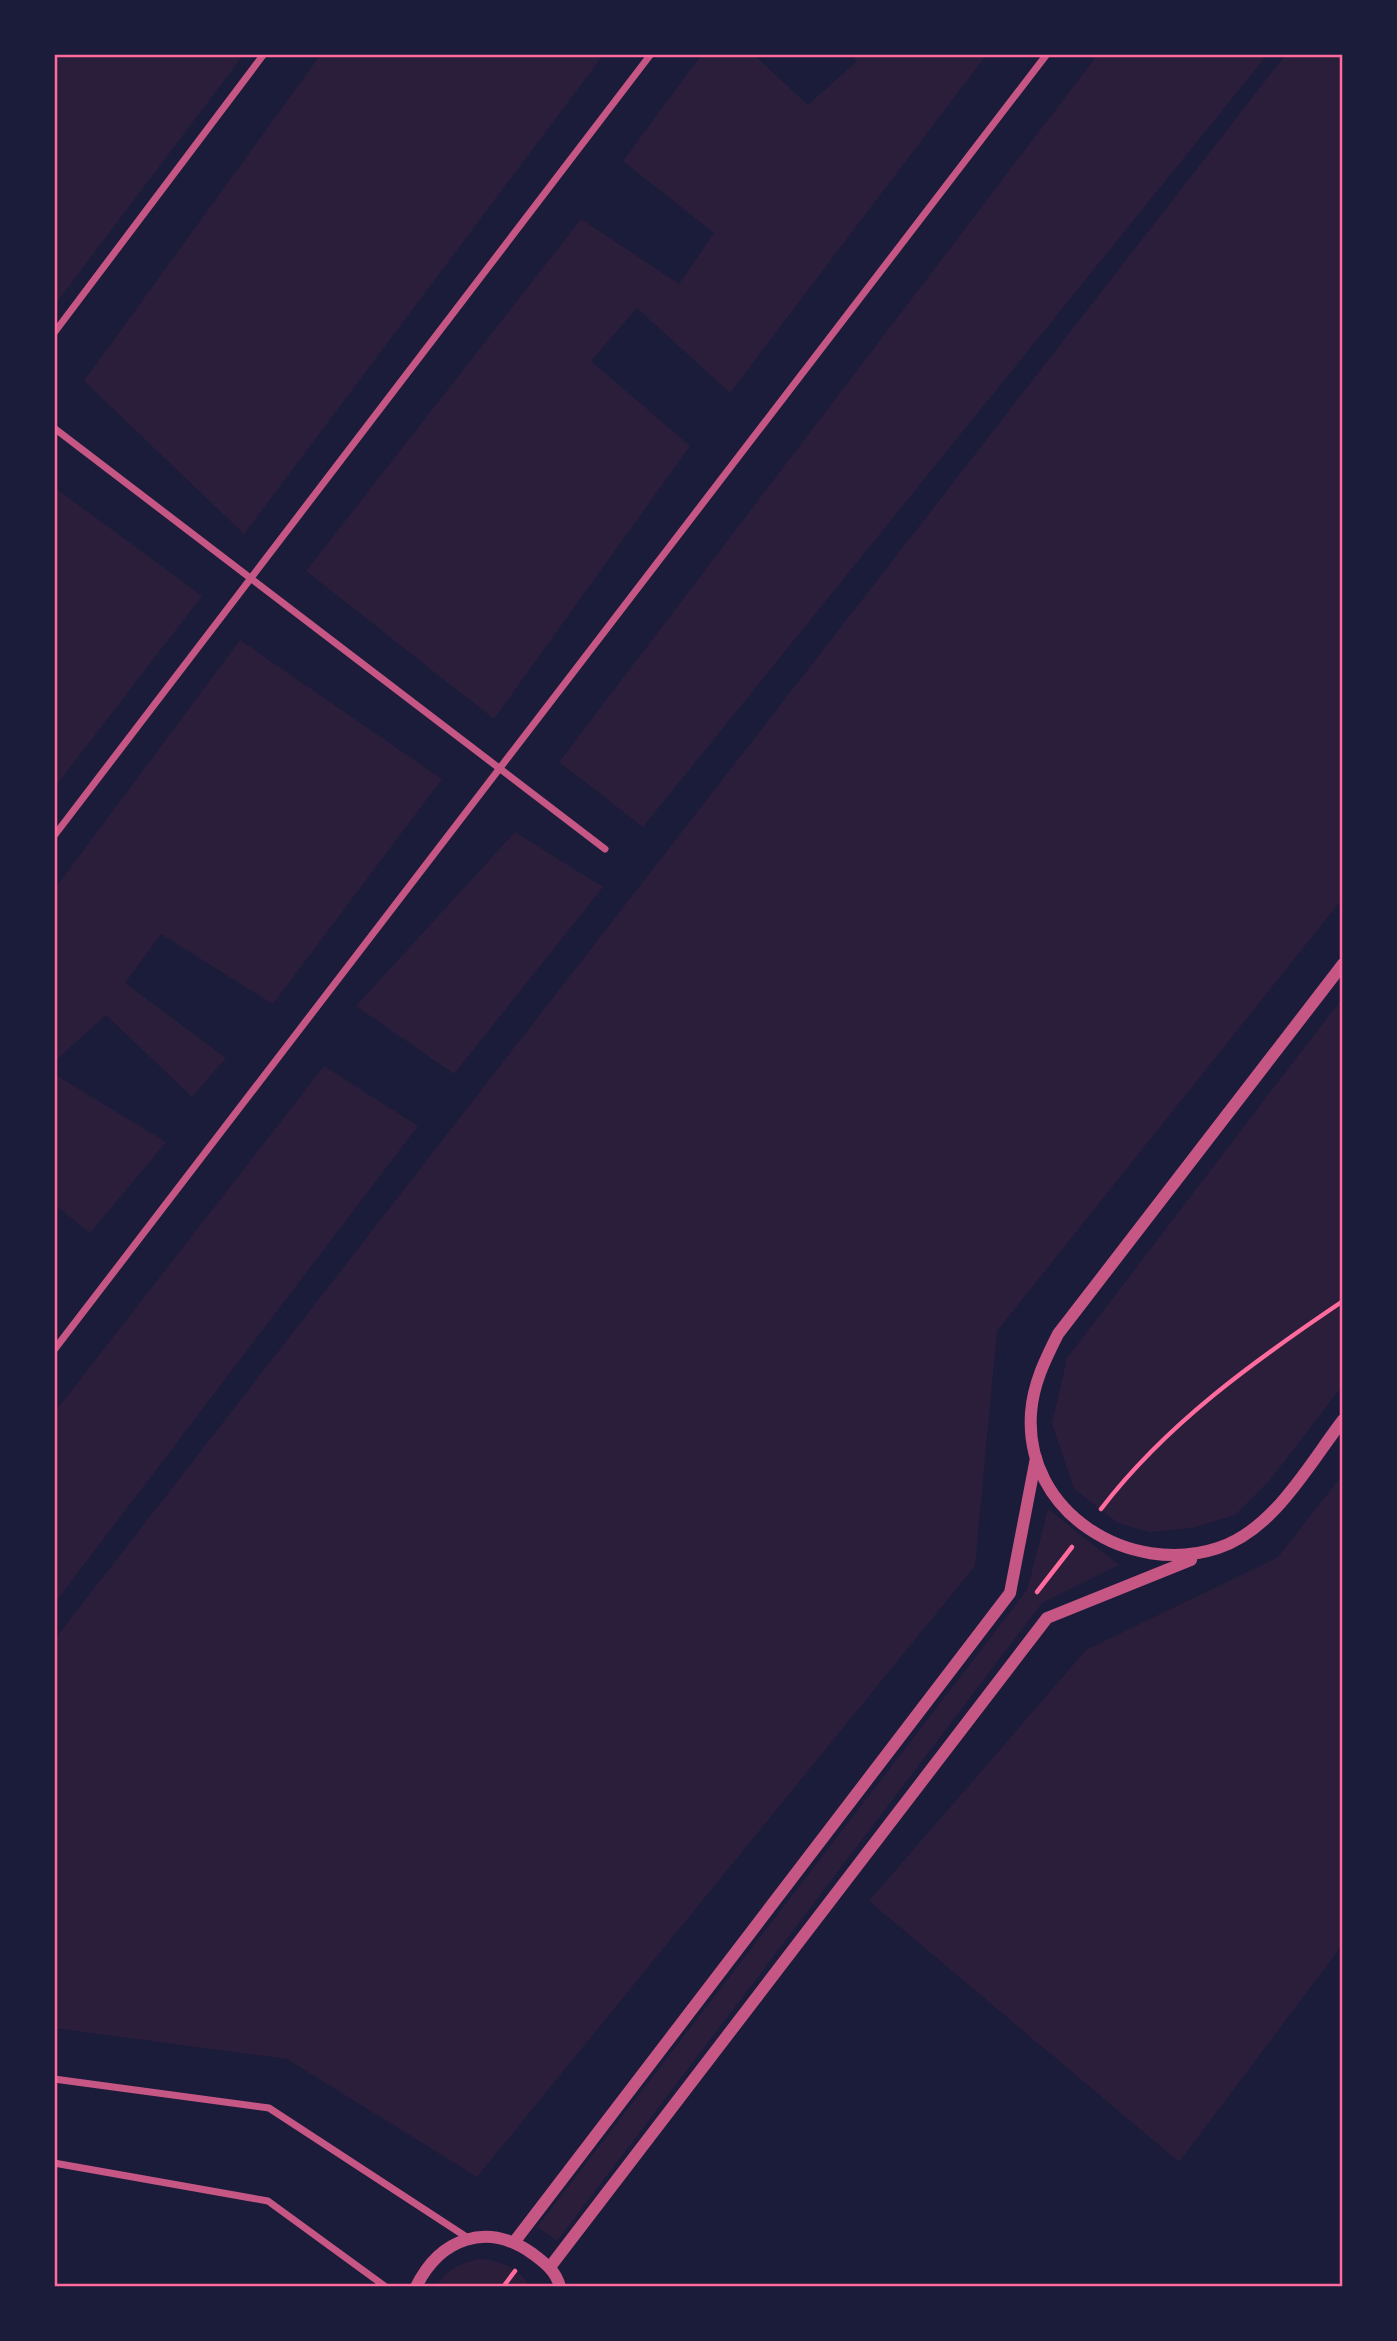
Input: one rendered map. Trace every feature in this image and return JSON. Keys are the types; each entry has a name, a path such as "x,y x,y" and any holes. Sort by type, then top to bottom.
{"street":[{"path":"54,333 264,54"},
{"path":"54,836 651,54"},
{"path":"54,1350 1046,54"},
{"path":"54,428 605,849"},
{"path":"515,2241 1010,1592 1036,1458 1031,1415 1039,1372 1058,1334 1343,964"},
{"path":"550,2267 1047,1618 1220,1548 1261,1524 1343,1420"},
{"path":"1036,1458 1055,1496 1085,1529 1126,1550 1173,1557 1220,1548"},
{"path":"54,2079 269,2108 469,2239"},
{"path":"54,2163 268,2201 386,2287"},
{"path":"415,2287 425,2268 444,2250 469,2239 495,2237 515,2241 550,2267 560,2287"}],"shaded area":[{"path":"54,54 244,54 54,306"},
{"path":"321,54 604,54 244,534 84,381"},
{"path":"702,54 753,54 808,105 857,61 850,54 987,54 730,393 637,308 591,361 690,446 494,719 306,571 581,219 679,284 714,233 623,161"},
{"path":"1098,54 1268,54 643,827 559,762"},
{"path":"1286,54 1343,54 1343,898 997,1331 975,1566 477,2177 287,2059 54,2028 54,1640"},
{"path":"54,487 202,596 54,788"},
{"path":"240,640 442,779 273,1004 161,934 125,983 226,1058 192,1097 106,1015 54,1062 54,890"},
{"path":"515,832 603,887 454,1074 356,1006"},
{"path":"1343,997 1343,1385 1270,1480 1235,1515 1193,1528 1149,1532 1118,1523 1074,1489 1052,1424 1067,1358"},
{"path":"324,1066 418,1126 54,1604 54,1413"},
{"path":"54,1074 166,1142 90,1233 54,1204"},
{"path":"1343,1474 1343,1944 1179,2162 869,1901 1086,1650 1278,1557"},
{"path":"1048,1509 1119,1565 1042,1603 557,2241 537,2227 1027,1590"},
{"path":"481,2259 509,2267 521,2275 530,2287 436,2287 455,2267"}]}
